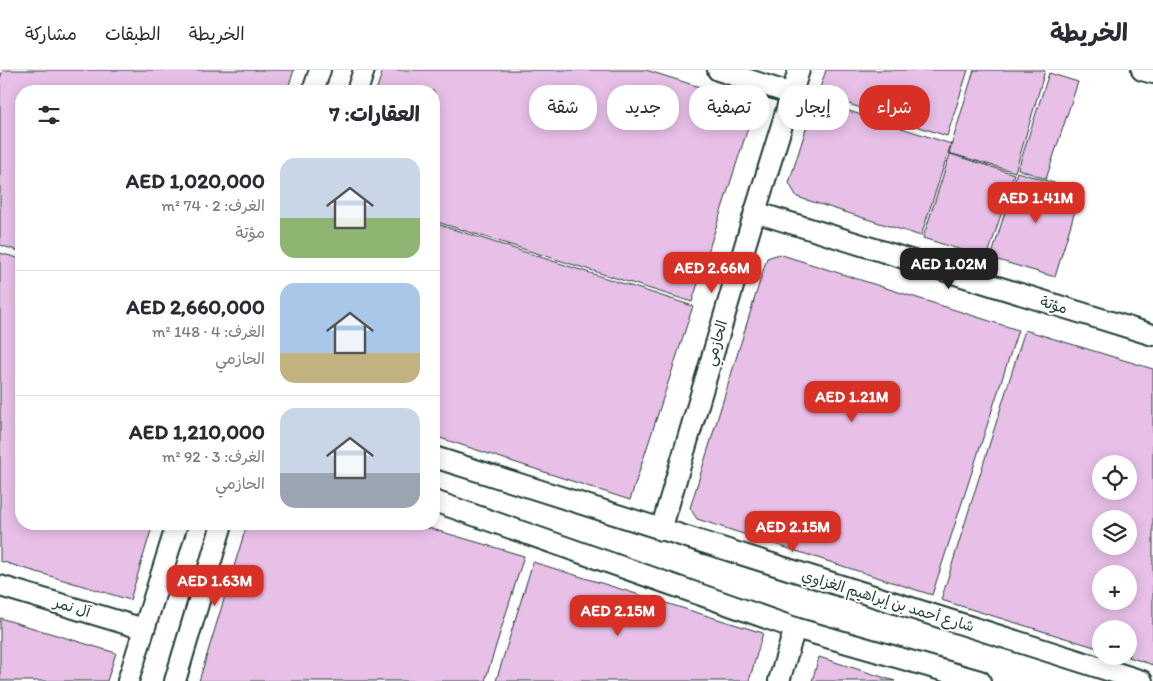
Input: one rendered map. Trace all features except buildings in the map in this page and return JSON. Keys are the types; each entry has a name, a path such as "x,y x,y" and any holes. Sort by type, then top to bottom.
{"street":[{"path":"315,85 320,70"},
{"path":"359,85 364,70"},
{"path":"718,70 779,90"},
{"name":"الحازمي","path":"795,85 799,70"},
{"path":"1142,70 1153,74"},
{"name":"الحازمي","path":"661,530 781,130"},
{"name":"مؤتة","path":"755,212 1153,335"},
{"name":"شارع أحمد بن إبراهيم الغزاوي","path":"440,459 1142,681"},
{"path":"440,503 795,628 980,681"},
{"path":"128,681 175,530"},
{"path":"175,681 220,530"},
{"name":"آل نمر","path":"0,586 144,629"},
{"path":"779,681 795,628"}]}
